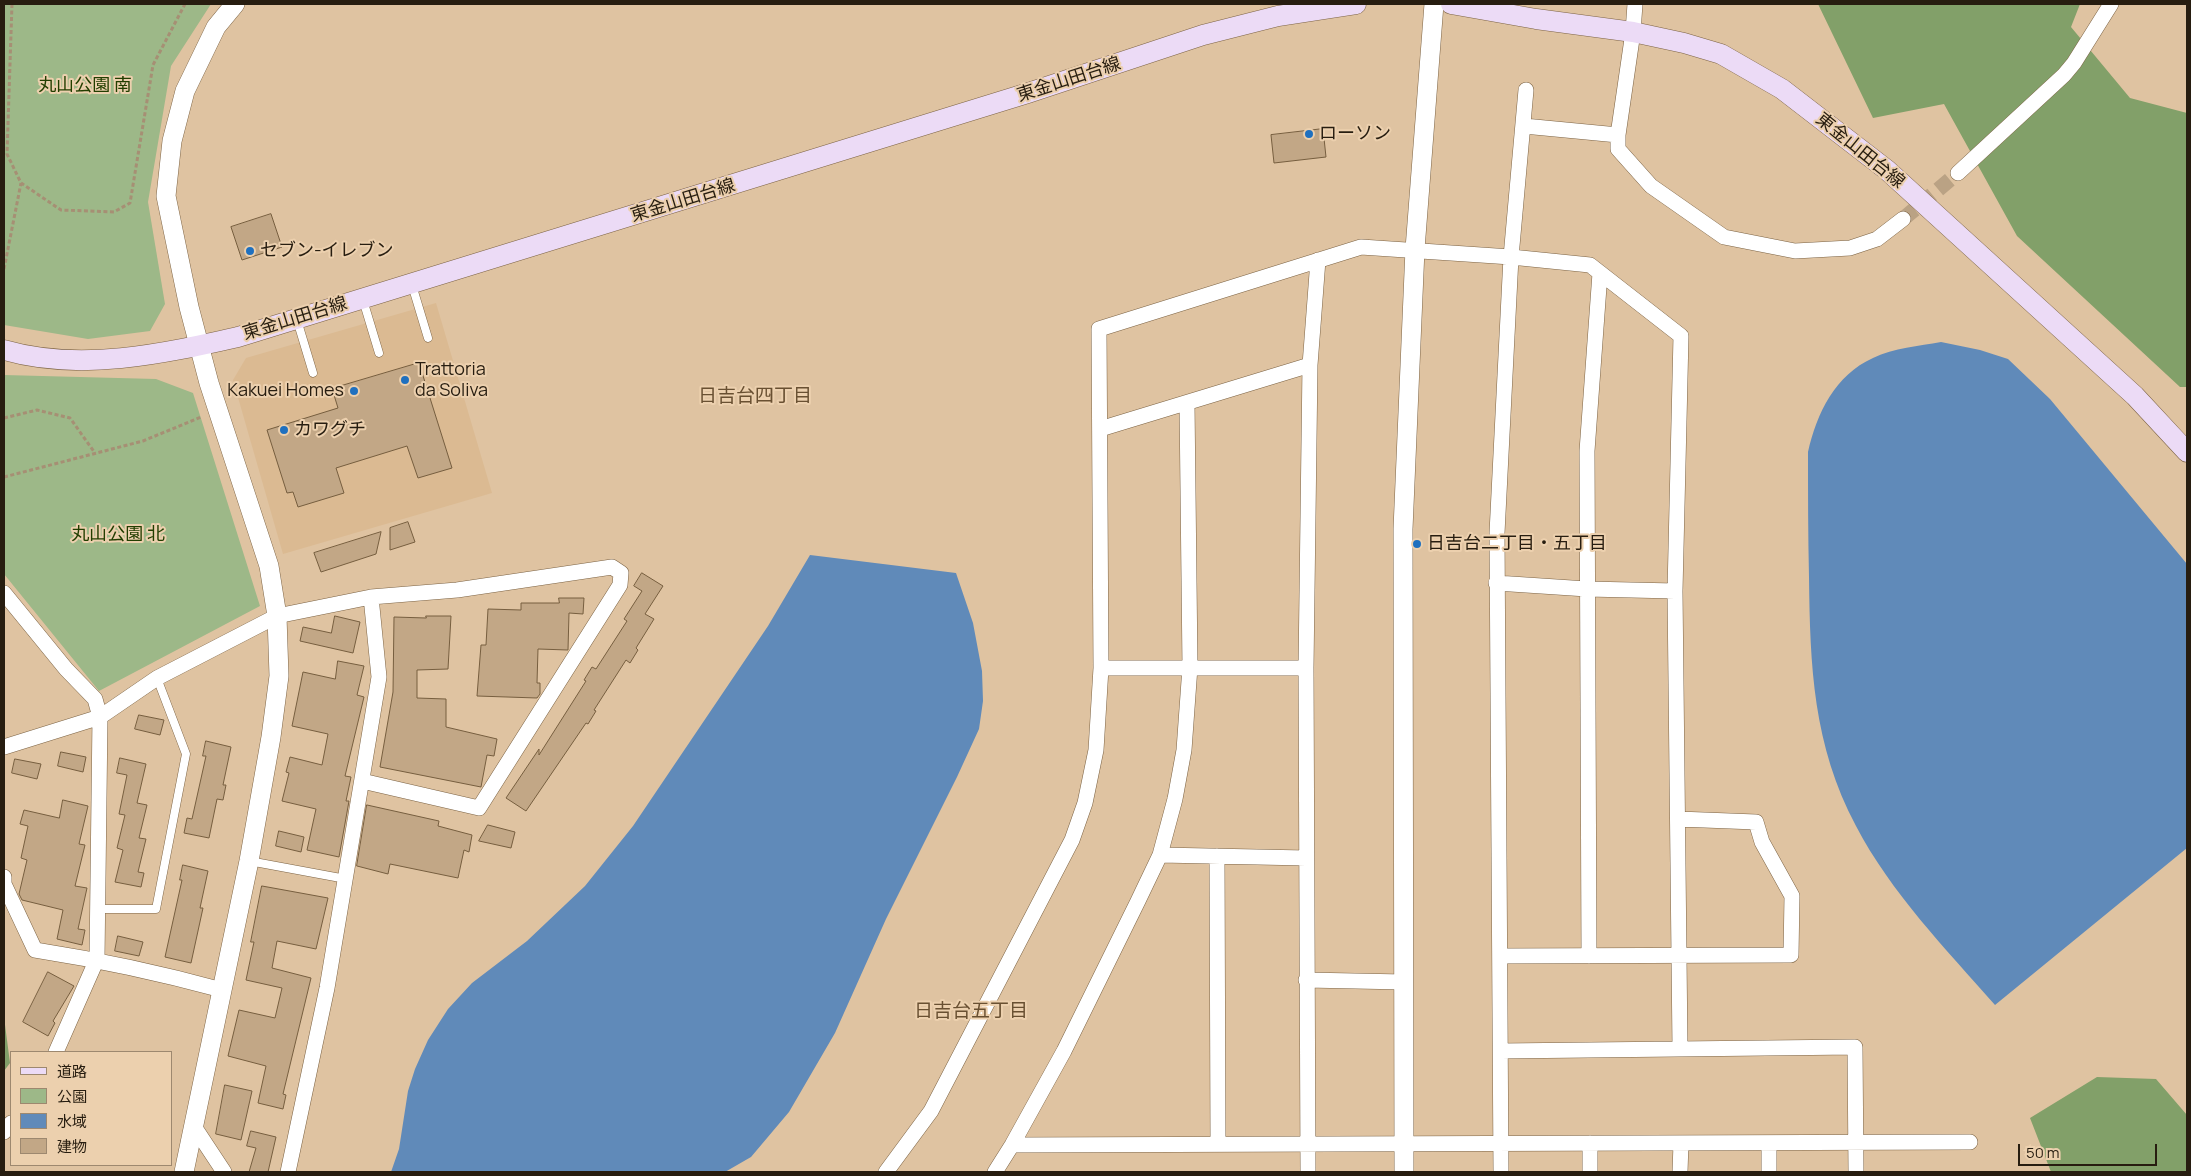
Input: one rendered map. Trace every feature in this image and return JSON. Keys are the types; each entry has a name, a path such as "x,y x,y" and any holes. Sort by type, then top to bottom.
{"main road":[{"name":"東金山田台線","path":"4,350 22,355 94,360 162,353 238,337 412,285 1009,99 1203,35 1278,16 1356,4"},
{"name":"東金山田台線","path":"1452,4 1536,19 1633,32 1684,43 1721,54 1782,89 1886,170 2135,396 2187,452"}],"street":[{"path":"184,1172 249,861 271,737 279,676 277,616 269,566 199,346 166,196 172,141 185,91 216,27 235,4"},
{"path":"1404,1172 1403,529 1415,249 1434,4"},
{"path":"1634,4 1633,32 1618,135 1618,149 1651,186 1724,237 1794,251 1850,248 1877,238 1903,219"},
{"path":"1958,173 2064,75 2074,63 2111,4"},
{"path":"1501,1172 1496,583 1504,386 1512,257 1526,90"},
{"path":"1524,126 1618,135"},
{"path":"886,1172 931,1111 1072,840 1085,803 1096,750 1101,668 1099,329 1361,247 1415,249 1590,265 1681,336 1674,591 1680,1048"},
{"path":"1308,1172 1306,668 1310,365 1318,260"},
{"path":"1589,956 1587,451 1600,273"},
{"path":"1100,429 1310,365"},
{"path":"995,1172 1064,1051 1160,855 1175,799 1184,750 1190,667 1187,403"},
{"path":"4,747 100,717 157,678 277,616 371,597 457,590 612,567 621,573 620,585 479,808 362,781"},
{"path":"1496,583 1587,589 1674,591"},
{"path":"4,593 66,669 95,699 100,717 97,959 56,1051"},
{"path":"288,1172 327,988 379,677 371,597"},
{"path":"1101,668 1306,668"},
{"path":"1500,956 1790,955 1792,896 1762,842 1756,822 1678,820"},
{"path":"1160,855 1306,858"},
{"path":"1218,856 1218,1144"},
{"path":"4,877 4,884 35,950 97,959 156,972 222,990"},
{"path":"1306,980 1404,982"},
{"path":"1501,1051 1855,1047 1856,1172"},
{"path":"194,1126 224,1172"},
{"path":"1012,1145 1970,1142"},
{"path":"1590,1143 1590,1172"},
{"path":"1680,1172 1681,1143"},
{"path":"1769,1143 1769,1172"}],"lane":[{"path":"412,285 428,338"},
{"path":"363,299 379,353"},
{"path":"296,319 313,372"},
{"path":"98,909 156,909 186,754 157,678"},
{"path":"249,861 346,879"}],"path":[{"path":"12,4 7,154 21,183 61,210 114,212 130,202 153,65 184,4"},
{"path":"4,269 21,183"},
{"path":"4,418 37,410 70,418 95,453"},
{"path":"4,477 143,440 218,410"}],"shaded area":[{"path":"436,303 492,493 283,554 233,380 246,358"}],"green space":[{"name":"丸山公園 南","path":"4,4 211,4 171,66 148,202 165,304 150,331 88,339 4,325"},
{"path":"1818,4 2080,4 2071,27 2130,98 2187,113 2187,387 2180,387 2017,236 1944,104 1873,118"},
{"name":"丸山公園 北","path":"4,375 156,379 193,393 260,606 99,691 4,574"},
{"path":"4,1017 10,1063 4,1071"},
{"path":"2097,1077 2156,1079 2187,1115 2187,1172 2051,1172 2030,1118"}],"water":[{"path":"1941,342 1980,350 2008,359 2050,399 2187,564 2187,848 1995,1005 1902,897 1870,851 1856,826 1842,796 1822,735 1813,674 1808,530 1808,452 1817,423 1838,385 1860,365 1889,352"},
{"path":"810,555 956,573 973,623 982,671 983,701 979,729 957,777 886,919 835,1033 789,1112 751,1157 725,1172 391,1172 399,1149 408,1091 415,1069 428,1040 448,1009 472,983 527,941 585,886 633,826 768,626"}],"building":[{"path":"1323,129 1326,157 1274,163 1271,135"},
{"path":"271,214 282,247 242,260 231,227"},
{"path":"419,363 452,468 418,478 407,446 336,468 344,493 298,507 293,492 287,493 267,430 338,408 334,395 340,393 338,387"},
{"path":"408,522 415,542 390,550 390,528"},
{"path":"381,532 376,554 321,572 314,553"},
{"path":"642,573 663,586 645,614 654,619 636,648 638,650 630,663 626,660 594,710 596,711 588,724 586,723 526,811 506,798 539,749 539,755 586,681 584,680 592,667 596,669 627,621 624,619 642,591 634,586"},
{"path":"559,598 584,598 583,614 569,613 568,650 538,649 537,683 540,683 540,694 537,698 477,696 481,645 486,645 488,609 521,610 521,603 559,603"},
{"path":"335,616 360,622 353,653 300,641 303,627 331,633"},
{"path":"426,616 451,616 448,669 417,670 417,698 446,699 446,727 497,739 494,756 487,755 481,787 380,767 393,692 394,617 426,618"},
{"path":"338,661 364,666 357,695 364,697 345,776 351,777 346,801 349,801 339,857 307,850 316,809 282,801 289,773 286,772 290,757 322,765 328,734 292,726 303,672 335,679"},
{"path":"139,715 164,720 160,735 135,729"},
{"path":"206,741 231,747 223,785 226,785 223,800 217,799 209,838 184,833 187,818 192,819 206,756 203,756"},
{"path":"61,752 86,757 83,772 58,766"},
{"path":"120,758 146,764 137,803 147,805 139,838 146,839 138,872 144,873 141,887 115,882 123,850 117,848 125,815 119,814 127,775 117,773"},
{"path":"15,759 41,764 37,779 12,773"},
{"path":"63,800 88,806 79,844 85,845 75,886 87,888 78,929 85,930 82,945 57,939 63,910 22,900 19,894 27,860 21,858 28,826 20,824 24,810 59,818"},
{"path":"367,805 439,821 438,826 472,835 469,852 464,850 458,878 390,864 388,874 357,866"},
{"path":"488,825 515,832 511,848 479,841"},
{"path":"279,831 304,837 301,852 276,846"},
{"path":"183,865 208,871 200,908 203,908 191,963 165,957 182,880 180,880"},
{"path":"262,886 328,898 316,949 277,941 272,968 311,978 283,1094 286,1095 283,1109 258,1103 266,1066 228,1056 239,1010 275,1018 282,988 246,980 254,942 251,942"},
{"path":"118,936 143,942 139,956 115,951"},
{"path":"48,972 74,986 53,1021 55,1023 48,1036 23,1022"},
{"path":"225,1085 252,1091 241,1140 216,1134"},
{"path":"251,1131 276,1137 268,1172 249,1172 256,1148 247,1146"}],"tunnel":[{"path":"1903,219 1958,173"}],"place":[{"name":"ローソン","path":"1309,134"},
{"name":"セブン-イレブン","path":"250,251"},
{"name":"Trattoria da Soliva","path":"405,380"},
{"name":"Kakuei Homes","path":"354,391"},
{"name":"カワグチ","path":"284,430"},
{"name":"日吉台二丁目・五丁目","path":"1417,544"}],"district":[{"name":"日吉台四丁目","path":"755,397"},
{"name":"日吉台五丁目","path":"971,1012"}]}
